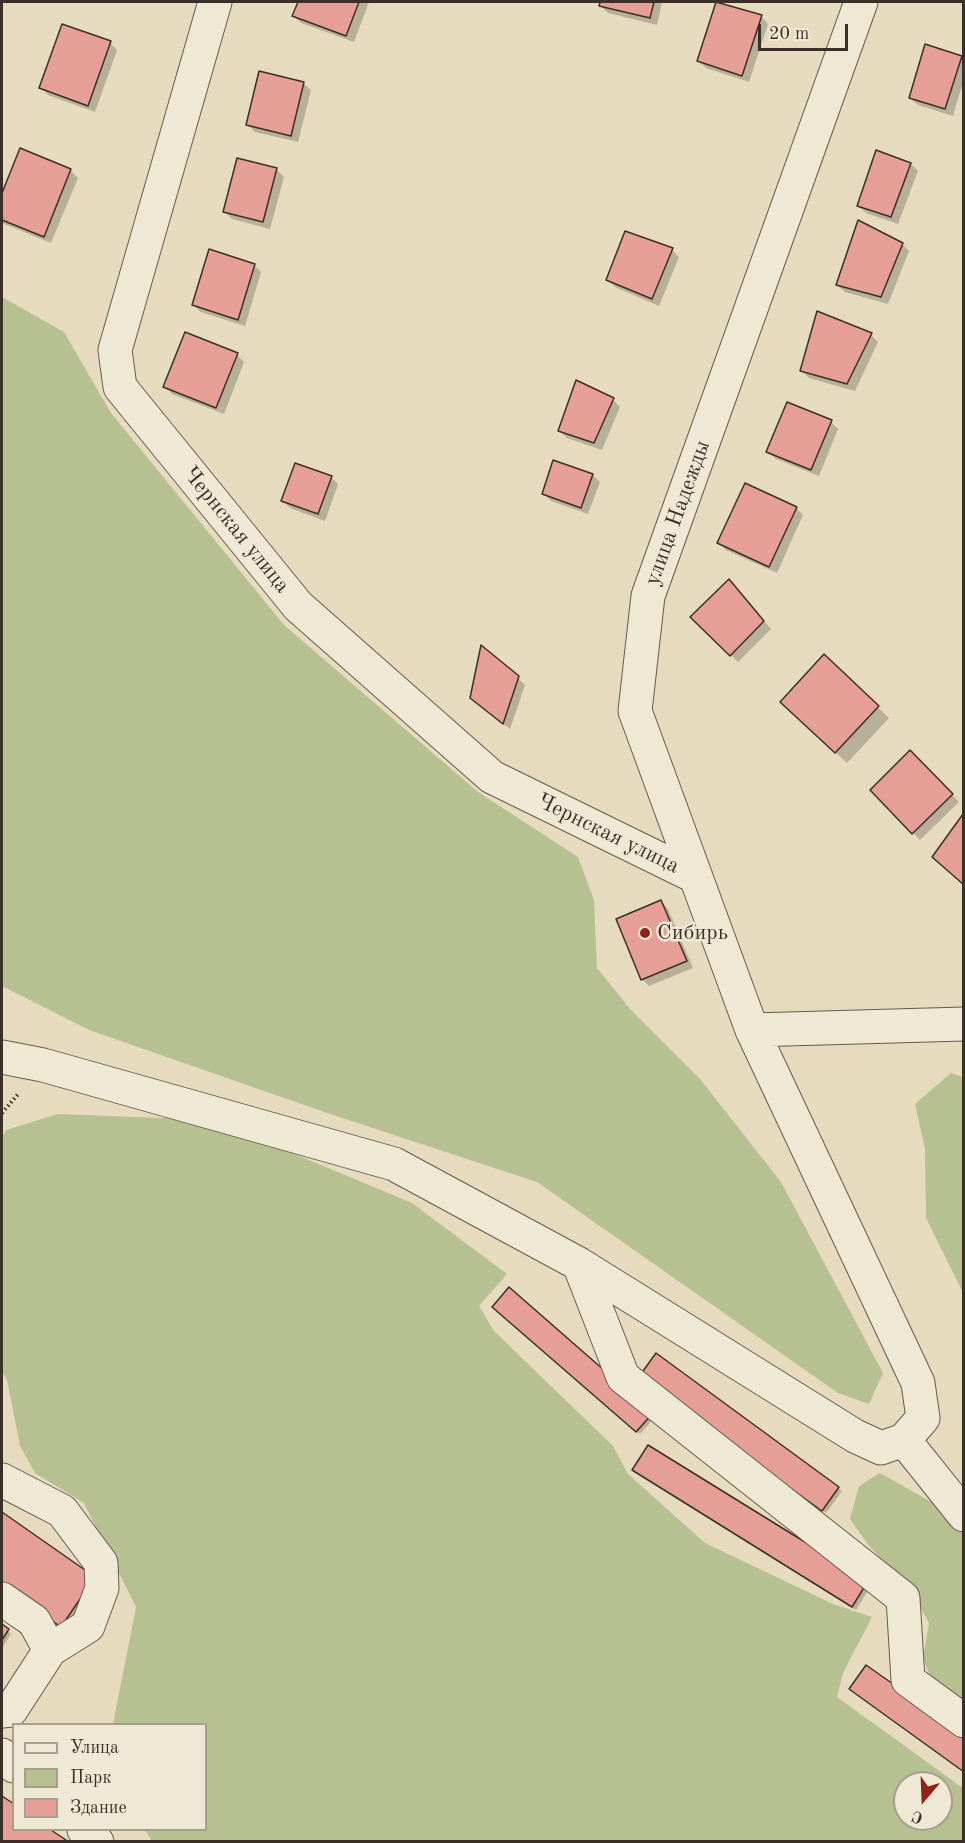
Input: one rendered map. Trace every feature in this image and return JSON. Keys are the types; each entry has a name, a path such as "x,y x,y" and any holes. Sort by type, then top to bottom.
{"street":[{"name":"Чернская улица","path":"215,2 115,350 120,387 298,606 492,777 696,877"},
{"name":"улица Надежды","path":"852,4 648,596 635,711 752,1030 918,1383 923,1419 904,1440"},
{"path":"752,1030 961,1027"},
{"path":"2,1057 76,1074 394,1164 579,1264 855,1436 880,1448 904,1440 963,1515"},
{"path":"579,1264 622,1377 903,1598 908,1680 963,1721"},
{"path":"2,1480 62,1511 101,1563 102,1588 88,1626 50,1650 11,1710 2,1711"},
{"path":"2,1599 34,1621 50,1650"},
{"path":"85,1831 97,1842"}],"green space":[{"path":"2,297 64,332 111,413 284,625 478,792 578,857 594,900 597,968 631,1010 700,1079 781,1182 883,1373 869,1404 838,1393 537,1182 336,1116 89,1030 2,986"},
{"path":"951,1073 963,1077 963,1293 926,1218 925,1149 915,1104"},
{"path":"58,1114 213,1120 412,1203 507,1274 479,1306 494,1331 613,1446 628,1474 705,1543 833,1604 872,1617 843,1673 837,1697 939,1771 893,1771 893,1831 953,1831 953,1781 963,1788 963,1841 152,1841 146,1831 207,1831 207,1723 113,1723 136,1607 84,1503 35,1473 20,1446 7,1380 2,1371 2,1138 6,1130"},
{"path":"880,1473 963,1520 963,1700 936,1690 923,1659 929,1623 910,1589 869,1546 850,1519 859,1486"}],"building":[{"path":"298,2 359,2 346,36 292,16"},
{"path":"600,2 654,2 650,18 599,6"},
{"path":"716,2 762,15 742,76 697,61"},
{"path":"62,24 111,41 88,106 39,88"},
{"path":"925,44 962,56 945,109 909,98"},
{"path":"259,71 304,82 291,136 246,125"},
{"path":"20,148 71,169 44,237 2,220 2,193"},
{"path":"876,150 911,163 891,217 857,206"},
{"path":"237,158 277,168 263,222 223,212"},
{"path":"858,220 903,243 881,297 836,285"},
{"path":"625,231 673,248 652,299 606,280"},
{"path":"209,249 255,264 238,320 192,305"},
{"path":"817,311 872,333 847,384 800,371"},
{"path":"185,332 238,353 216,408 163,387"},
{"path":"576,380 614,398 594,443 558,431"},
{"path":"787,402 832,420 811,470 766,452"},
{"path":"553,460 593,474 581,508 542,494"},
{"path":"295,463 332,476 318,514 281,501"},
{"path":"745,483 797,507 769,567 717,543"},
{"path":"729,579 764,621 730,656 690,617"},
{"path":"481,645 519,676 503,724 470,698"},
{"path":"824,654 879,706 835,753 780,702"},
{"path":"910,750 953,794 912,834 870,790"},
{"path":"964,815 964,885 932,857"},
{"path":"661,900 687,961 641,980 616,919"},
{"path":"509,1287 653,1413 636,1432 492,1307"},
{"path":"656,1353 839,1487 822,1511 638,1378"},
{"path":"648,1445 868,1581 852,1607 632,1470"},
{"path":"2,1512 95,1577 61,1627 2,1586"},
{"path":"2,1624 9,1629 2,1640"},
{"path":"866,1665 964,1734 964,1772 849,1689"},
{"path":"2,1796 12,1803 12,1831 52,1831 69,1842 2,1842"}],"place":[{"name":"Сибирь","path":"645,933"}]}
